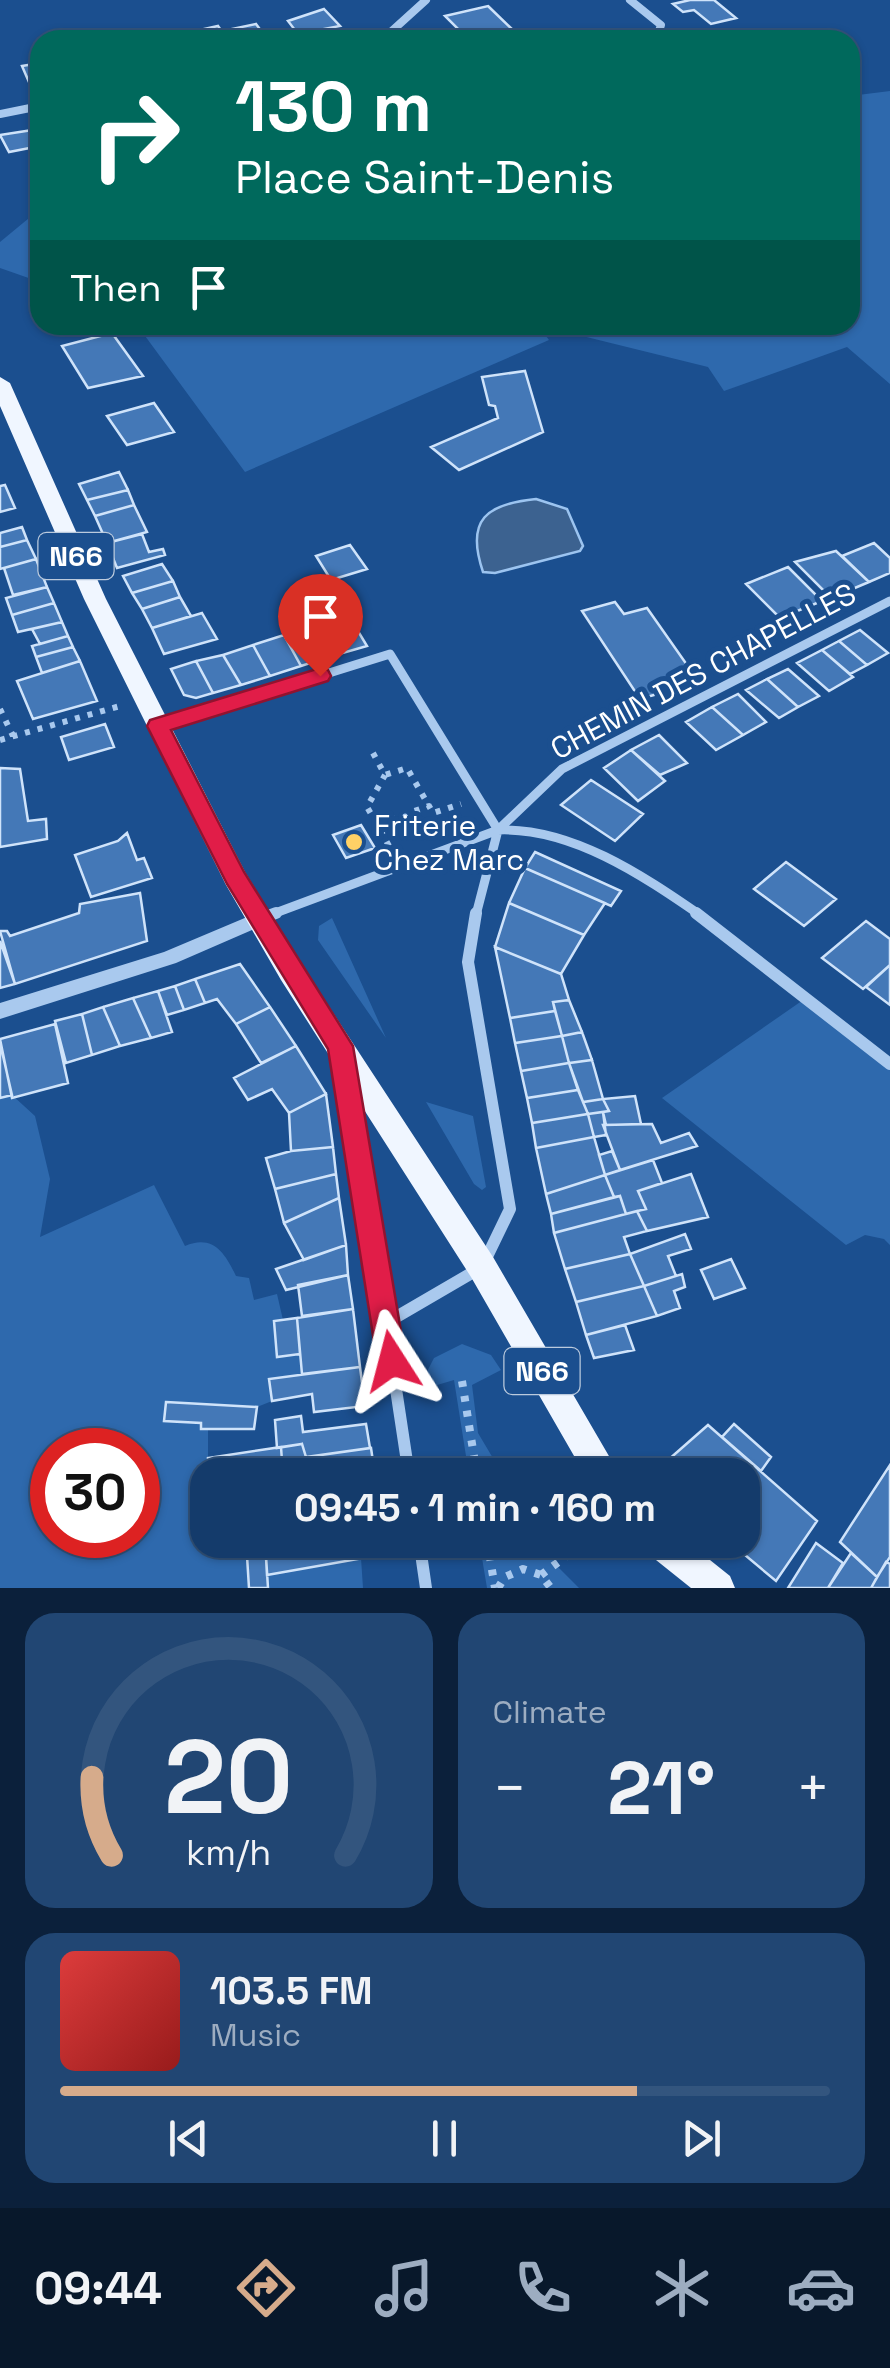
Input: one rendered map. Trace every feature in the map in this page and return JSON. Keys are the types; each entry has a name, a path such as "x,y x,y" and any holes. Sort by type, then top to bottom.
{"main road":[{"name":"N66","path":"0,383 95,599 259,919 482,1267 593,1458"},
{"path":"680,1558 718,1588"}],"street":[{"path":"393,30 426,0"},
{"path":"630,0 661,25 659,30"},
{"path":"0,114 30,108"},
{"name":"CHEMIN DES CHAPELLES","path":"498,830 562,769 890,601"},
{"path":"158,726 390,654 498,830 471,932 468,962 510,1209 482,1267 386,1322"},
{"path":"0,1011 169,958 259,919 498,830 534,830 610,862 680,900 890,1064"},
{"path":"341,1046 406,1458"},
{"path":"422,1558 426,1588"}],"path":[{"path":"0,740 145,699"},
{"path":"0,709 13,736"},
{"path":"373,753 385,775"},
{"path":"389,846 367,807 385,775 407,768 433,813 478,798"},
{"path":"377,824 428,806"},
{"path":"462,1381 474,1458"},
{"path":"491,1558 497,1588"},
{"path":"541,1574 563,1558"},
{"path":"497,1588 513,1572 522,1569 541,1574 551,1588"}],"shaded area":[{"path":"890,91 890,384 847,347 724,391 708,367 578,335 860,335 860,95"},
{"path":"30,217 30,278 0,268 0,242"},
{"path":"144,335 545,335 549,340 245,472"},
{"path":"536,499 567,509 583,546 580,551 495,573 483,572 477,539 484,517 505,505"},
{"path":"332,918 386,1038 318,940 319,926"},
{"path":"806,998 890,1064 890,1245 884,1239 865,1235 846,1245 662,1098"},
{"path":"12,1095 35,1116 50,1179 40,1237 154,1185 185,1246 203,1242 217,1248 236,1276 249,1278 254,1300 277,1294 283,1320 277,1357 300,1354 302,1374 269,1379 272,1401 257,1407 166,1402 164,1421 201,1423 202,1428 208,1429 208,1458 190,1458 190,1558 247,1558 249,1588 0,1588 0,1098"},
{"path":"426,1102 473,1116 486,1187 482,1190 474,1184"},
{"path":"462,1344 491,1355 501,1370 472,1385 478,1433 493,1458 466,1458 454,1380 417,1391 434,1358"},
{"path":"361,1558 363,1588 268,1588 267,1575"},
{"path":"482,1558 552,1558 579,1588 487,1588"}],"building":[{"path":"714,0 736,18 711,24 694,10 683,12 673,4"},
{"path":"488,6 513,30 459,30 445,16"},
{"path":"324,9 340,26 295,30 288,21"},
{"path":"256,24 260,30 227,30"},
{"path":"30,65 30,84 22,66"},
{"path":"30,130 30,148 9,152 0,135"},
{"path":"113,335 143,376 88,388 62,346"},
{"path":"525,371 543,432 459,470 431,447 498,418 495,406 489,405 482,377"},
{"path":"154,403 174,432 127,445 107,416"},
{"path":"119,472 128,490 87,500 79,484"},
{"path":"5,485 15,508 0,512 0,486"},
{"path":"128,490 134,505 95,516 87,500"},
{"path":"134,505 147,532 107,543 95,516"},
{"path":"22,527 27,540 0,547 0,533"},
{"path":"142,534 149,552 163,549 165,555 117,568 107,543"},
{"path":"27,540 36,559 0,569 0,547"},
{"path":"874,543 890,558 890,573 869,582 842,556"},
{"path":"350,545 367,569 331,580 316,556"},
{"path":"836,551 869,582 831,598 795,562"},
{"path":"36,559 47,587 13,595 4,568"},
{"path":"162,564 173,581 132,593 123,576"},
{"path":"788,567 822,601 780,618 746,584"},
{"path":"173,581 180,597 142,609 132,593"},
{"path":"47,587 54,603 12,615 6,598"},
{"path":"180,597 191,616 152,628 142,609"},
{"path":"338,598 367,646 332,656 304,608"},
{"path":"615,602 624,614 647,608 699,682 640,699 582,611"},
{"path":"54,603 62,622 18,632 12,615"},
{"path":"202,613 217,639 164,654 152,628"},
{"path":"62,622 68,636 40,644 32,629"},
{"path":"314,626 332,656 301,666 284,635"},
{"path":"860,630 888,653 867,665 839,641"},
{"path":"284,635 301,666 270,676 253,645"},
{"path":"68,636 73,647 36,657 32,646"},
{"path":"839,641 867,665 850,674 822,650"},
{"path":"253,645 270,676 241,685 223,655"},
{"path":"73,647 80,661 42,673 36,657"},
{"path":"822,650 853,677 829,691 797,663"},
{"path":"223,655 241,685 213,693 196,661"},
{"path":"80,661 97,701 33,719 17,681"},
{"path":"196,661 213,693 196,698 184,695 171,669"},
{"path":"788,669 819,696 798,707 767,679"},
{"path":"767,679 798,707 779,718 746,690"},
{"path":"738,694 766,722 743,735 712,707"},
{"path":"712,707 743,735 716,750 686,722"},
{"path":"105,724 114,747 69,760 61,737"},
{"path":"659,735 687,763 660,775 631,750"},
{"path":"631,750 665,781 638,801 604,768"},
{"path":"0,768 20,769 28,821 46,819 47,839 0,847"},
{"path":"591,780 643,814 615,841 561,805"},
{"name":"Friterie Chez Marc","path":"361,825 375,848 346,858 333,835"},
{"path":"127,833 137,860 144,858 152,878 91,897 75,855 118,841"},
{"path":"535,852 621,891 611,906 525,868"},
{"path":"786,862 836,899 804,926 754,889"},
{"path":"525,868 605,903 584,935 509,903"},
{"path":"140,893 147,941 15,984 0,931 7,931 10,936 79,913 80,904"},
{"path":"509,903 584,935 561,974 495,947"},
{"path":"866,921 890,939 890,965 863,989 822,958"},
{"path":"0,941 15,984 0,988"},
{"path":"495,947 561,974 569,1000 553,1002 555,1011 510,1018"},
{"path":"240,964 270,1007 236,1024 217,999 205,1003 195,979"},
{"path":"890,965 890,1005 866,987"},
{"path":"195,979 205,1003 184,1010 175,986"},
{"path":"175,986 184,1010 167,1015 158,991"},
{"path":"158,991 172,1032 151,1038 133,998"},
{"path":"133,998 151,1038 120,1046 103,1007"},
{"path":"569,1000 582,1032 562,1036 553,1002"},
{"path":"103,1007 120,1046 92,1055 82,1014"},
{"path":"270,1007 296,1046 261,1063 236,1024"},
{"path":"555,1011 562,1036 515,1043 510,1018"},
{"path":"82,1014 92,1055 66,1063 55,1021"},
{"path":"55,1024 68,1083 12,1098 0,1039"},
{"path":"582,1032 592,1060 569,1063 562,1036"},
{"path":"562,1036 569,1063 521,1071 515,1043"},
{"path":"0,1043 12,1095 0,1098"},
{"path":"296,1046 326,1094 289,1113 272,1089 248,1100 234,1078"},
{"path":"592,1060 603,1099 583,1102 569,1063"},
{"path":"569,1063 578,1090 527,1098 521,1071"},
{"path":"578,1090 588,1114 532,1123 527,1098"},
{"path":"326,1094 333,1147 291,1151 289,1113"},
{"path":"635,1096 641,1124 606,1125 603,1112 609,1111 603,1099"},
{"path":"603,1099 609,1111 588,1114 583,1102"},
{"path":"603,1112 606,1135 594,1137 588,1114"},
{"path":"588,1114 594,1137 536,1148 532,1123"},
{"path":"652,1124 661,1143 689,1133 697,1146 620,1170 603,1125"},
{"path":"594,1137 605,1175 546,1194 536,1148"},
{"path":"333,1147 336,1174 275,1189 266,1158"},
{"path":"612,1151 620,1170 605,1175 599,1155"},
{"path":"653,1160 662,1183 638,1191 646,1209 626,1214 620,1196 614,1197 605,1175"},
{"path":"336,1174 339,1198 284,1223 275,1189"},
{"path":"691,1174 708,1217 647,1231 637,1211 646,1209 638,1191"},
{"path":"605,1175 614,1197 551,1214 546,1194"},
{"path":"620,1196 626,1214 554,1233 551,1214"},
{"path":"339,1198 346,1245 304,1260 284,1223"},
{"path":"637,1211 647,1231 624,1237 630,1254 565,1269 554,1233"},
{"path":"685,1234 691,1249 668,1256 676,1276 644,1286 630,1254"},
{"path":"346,1245 348,1275 286,1290 276,1269"},
{"path":"630,1254 644,1286 576,1302 565,1269"},
{"path":"731,1259 745,1288 714,1299 701,1270"},
{"path":"682,1274 685,1287 674,1291 680,1308 657,1316 644,1286"},
{"path":"348,1275 353,1309 302,1316 298,1285"},
{"path":"644,1286 657,1316 586,1335 576,1302"},
{"path":"353,1309 360,1367 302,1374 297,1318"},
{"path":"297,1318 300,1354 277,1357 274,1321"},
{"path":"625,1325 634,1350 594,1358 586,1335"},
{"path":"360,1367 365,1406 314,1412 312,1394 272,1401 269,1379"},
{"path":"166,1402 257,1407 254,1429 201,1429 201,1423 164,1421"},
{"path":"301,1416 303,1432 366,1424 370,1448 306,1457 302,1444 277,1448 275,1420"},
{"path":"734,1424 771,1457 761,1471 760,1458 746,1458 722,1437"},
{"path":"708,1425 745,1458 670,1458"},
{"path":"302,1444 306,1457 371,1448 372,1458 282,1458 281,1447"},
{"path":"281,1447 282,1458 208,1458"},
{"path":"890,1465 890,1557 877,1577 840,1542"},
{"path":"760,1471 817,1521 776,1581 749,1558 760,1558"},
{"path":"816,1543 843,1563 828,1588 788,1588"},
{"path":"851,1553 877,1577 871,1588 828,1588"},
{"path":"247,1558 266,1558 268,1588 249,1588"},
{"path":"266,1558 363,1558 267,1575"},
{"path":"886,1562 890,1564 890,1588 871,1588"}],"place":[{"name":"Friterie Chez Marc","path":"354,842"}],"route":[{"path":"320,676 158,726 235,878 341,1046 392,1361"}]}
